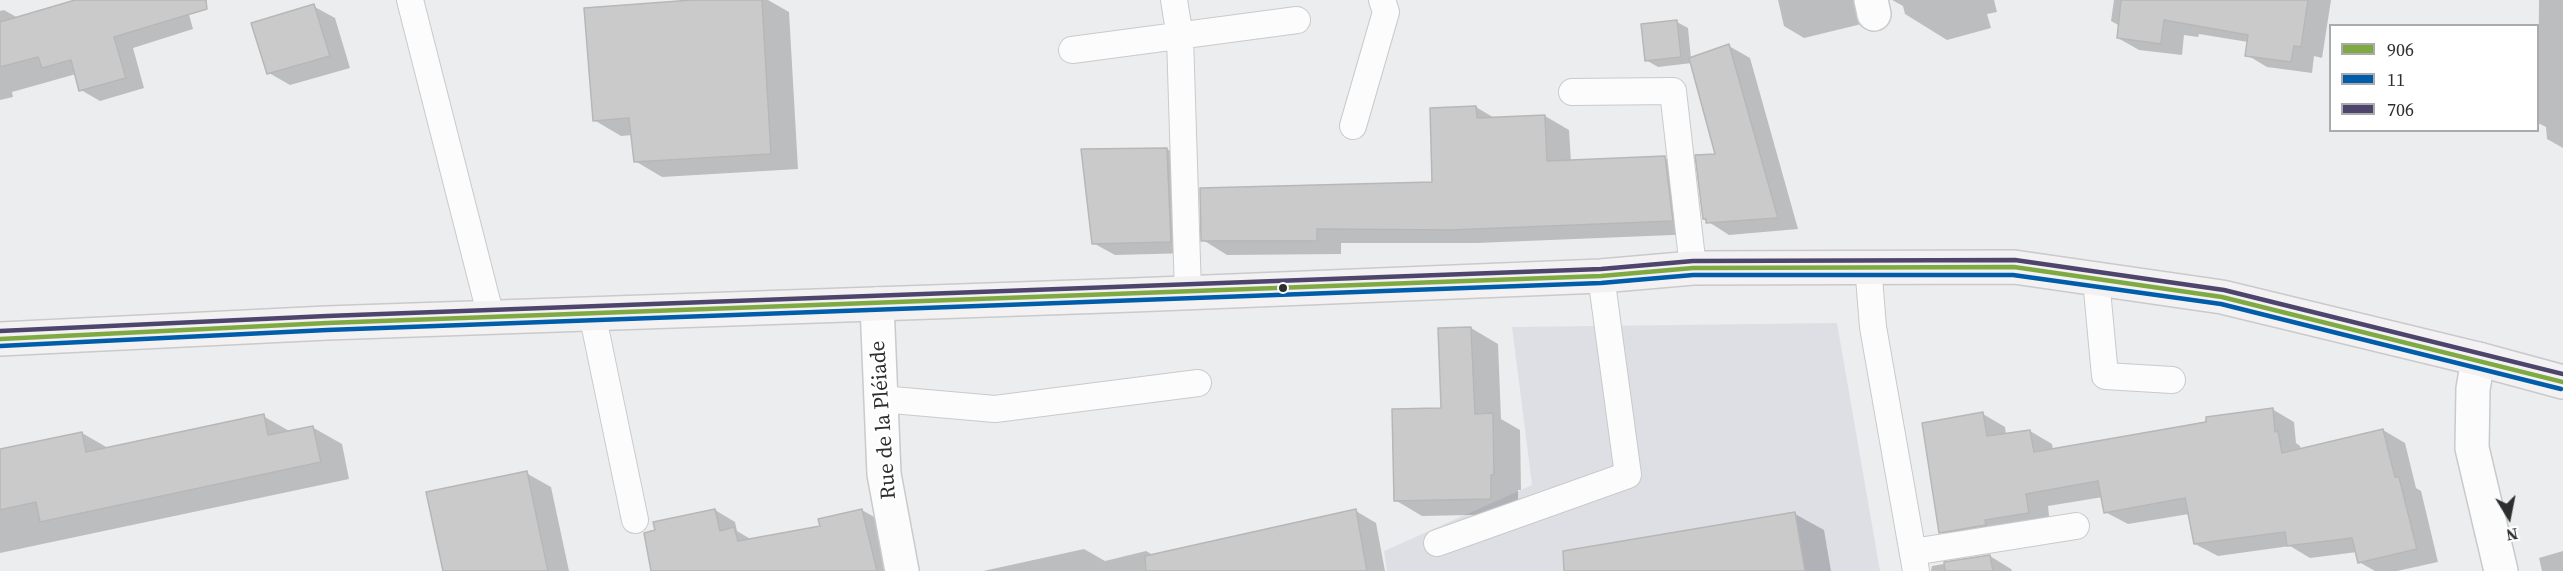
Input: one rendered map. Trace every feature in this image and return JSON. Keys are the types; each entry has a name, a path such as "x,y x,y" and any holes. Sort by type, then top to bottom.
{"main road":[{"path":"0,339 592,313 1188,293 1601,276 1693,268 2014,267 2222,297 2478,358 2563,382"}],"street":[{"name":"Rue de la Pléiade","path":"877,304 884,474 902,571"},
{"path":"2478,358 2473,389 2472,448 2501,571"}],"lane":[{"path":"410,0 491,317"},
{"path":"1174,0 1180,37 1188,293"},
{"path":"1353,126 1386,12 1382,0"},
{"path":"1072,50 1297,20"},
{"path":"1572,92 1673,91 1693,268"},
{"path":"1868,266 1873,327 1915,561 2076,526"},
{"path":"1437,543 1628,476 1601,276"},
{"path":"2096,279 2105,376 2172,380"},
{"path":"592,313 635,520"},
{"path":"881,399 995,409 1198,383"}],"shaded area":[{"path":"1837,323 1880,571 1387,571 1384,551 1532,485 1512,327"}],"building":[{"path":"75,0 206,0 207,9 114,37 126,78 79,91 71,60 42,68 38,57 0,67 0,22"},
{"path":"692,0 762,0 771,154 634,162 629,118 593,121 584,8"},
{"path":"2121,0 2308,0 2301,47 2294,46 2291,62 2245,56 2248,35 2164,20 2161,44 2117,38"},
{"path":"314,4 330,56 267,74 251,23"},
{"path":"1677,20 1681,57 1645,61 1641,24"},
{"path":"1729,44 1778,218 1706,223 1706,219 1703,219 1695,155 1715,154 1689,58"},
{"path":"1476,106 1477,118 1545,115 1547,161 1665,156 1673,221 1451,230 1317,229 1317,241 1201,241 1200,188 1432,182 1430,108"},
{"path":"1167,148 1171,242 1092,244 1081,149"},
{"path":"1471,327 1475,414 1493,413 1494,475 1491,475 1491,499 1394,501 1392,409 1441,408 1438,328"},
{"path":"2273,408 2275,432 2278,431 2282,453 2383,429 2395,477 2399,477 2417,549 2358,563 2352,538 2287,546 2285,532 2194,544 2185,498 2104,513 2098,481 2026,494 2029,513 1985,520 1986,525 1939,533 1922,423 1983,412 1987,436 2030,430 2034,452 2206,422 2206,417"},
{"path":"264,414 268,435 313,426 321,462 40,522 36,502 0,510 0,449 82,432 86,452"},
{"path":"527,471 548,571 443,571 426,492"},
{"path":"715,509 720,531 734,527 738,541 820,526 818,519 862,509 877,571 651,571 644,533 655,530 653,522"},
{"path":"1356,509 1367,571 1146,571 1145,556"},
{"path":"1795,512 1805,571 1564,571 1563,551"},
{"path":"1990,555 1993,571 1945,571 1944,562"}],"transit line":[{"name":"706","path":"0,331 327,316 1601,269 1693,261 2015,260 2224,290 2563,374"},
{"name":"906","path":"0,339 327,323 1601,276 1693,268 2014,267 2222,297 2563,382"},
{"name":"11","path":"0,346 327,330 1601,283 1693,275 2013,275 2221,304 2561,389"}]}
